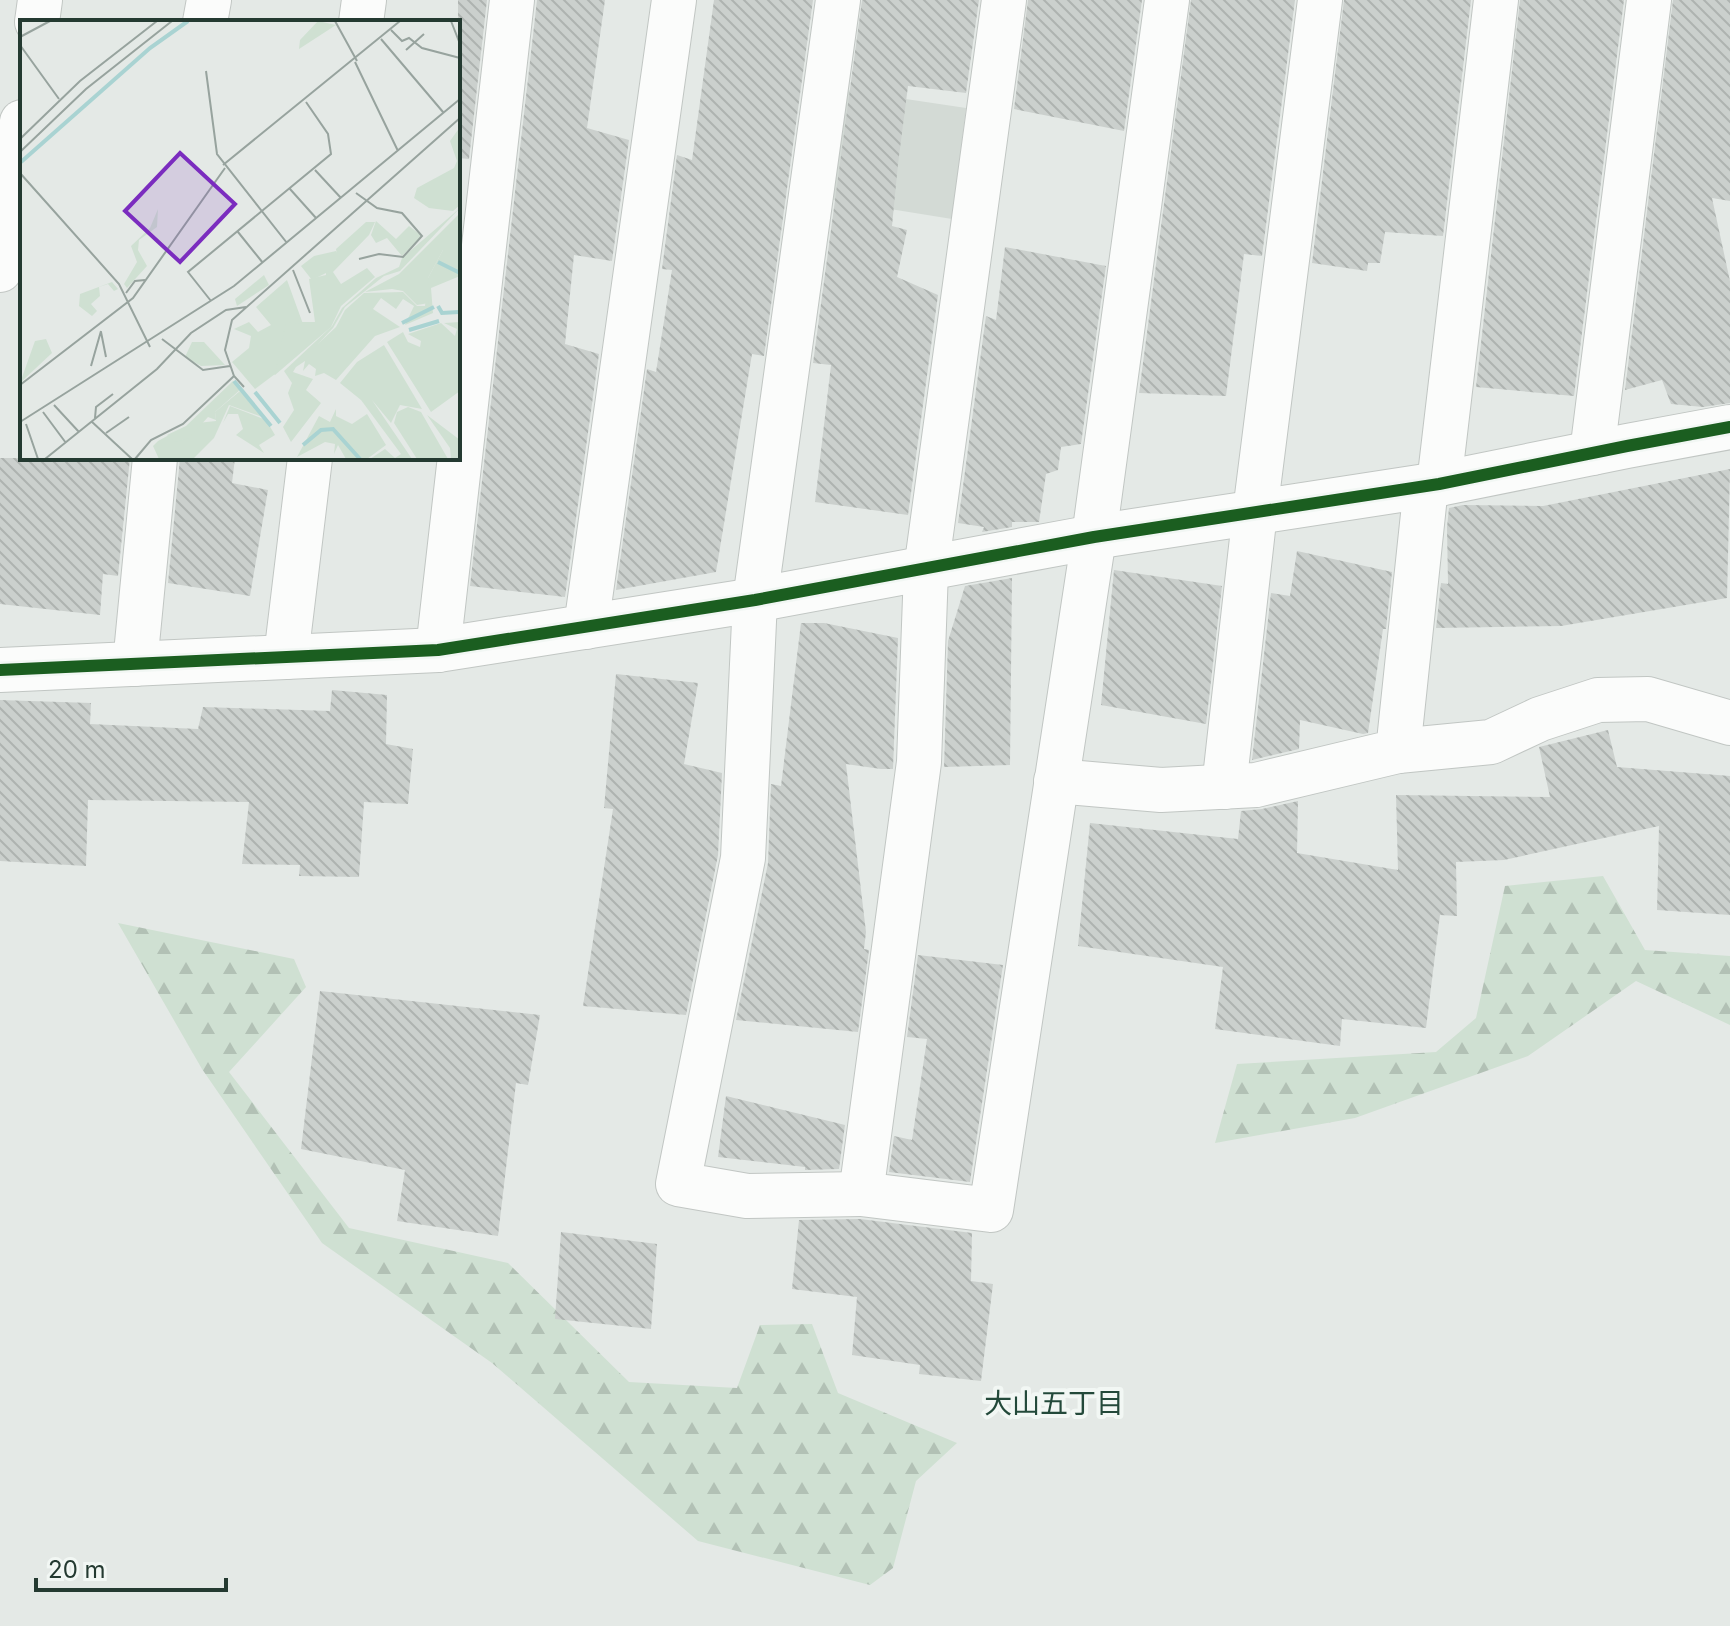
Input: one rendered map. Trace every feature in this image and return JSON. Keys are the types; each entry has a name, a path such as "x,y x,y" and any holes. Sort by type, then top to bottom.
{"street":[{"path":"37,20 40,0"},
{"path":"205,20 209,0"},
{"path":"361,20 364,0"},
{"path":"460,457 512,0"},
{"path":"586,627 674,0"},
{"path":"838,0 755,600 743,858 678,1184 747,1196 861,1194 991,1210 1094,537 1167,0"},
{"path":"861,1194 919,762 926,570 1004,0"},
{"path":"1224,787 1255,512 1320,0"},
{"path":"1398,751 1496,0"},
{"path":"1592,453 1649,0"},
{"path":"0,270 20,135"},
{"path":"0,670 438,650 755,600 1094,537 1432,485 1730,427"},
{"path":"135,664 155,460"},
{"path":"286,657 310,460"},
{"path":"438,650 460,460"},
{"path":"1056,781 1161,790 1256,785 1398,751 1491,742 1540,719 1598,700 1648,699 1730,723"}],"shaded area":[{"path":"839,89 966,108 952,219 822,198"}],"green space":[{"path":"1603,876 1645,950 1730,956 1730,1025 1636,981 1528,1056 1355,1118 1215,1143 1237,1064 1436,1052 1476,1018 1505,886"},
{"path":"118,923 294,959 306,987 229,1072 349,1228 508,1263 629,1382 737,1388 760,1325 812,1324 838,1393 957,1443 916,1481 893,1568 870,1585 698,1541 492,1363 322,1243 202,1069"}],"building":[{"path":"458,0 487,0 469,159 460,158"},
{"path":"537,0 605,0 587,128 629,140 612,261 574,255 565,344 599,354 565,597 470,586"},
{"path":"714,0 813,0 764,356 752,354 716,572 616,590 647,369 656,372 672,270 662,269 677,155 692,160"},
{"path":"862,0 979,0 966,93 908,86 892,226 907,230 897,277 938,295 908,515 815,502 831,365 813,363"},
{"path":"1028,0 1142,0 1124,131 1014,109"},
{"path":"1191,0 1295,0 1262,256 1244,254 1226,396 1139,393"},
{"path":"1344,0 1471,0 1443,236 1385,232 1380,263 1368,263 1367,271 1312,263"},
{"path":"1520,0 1624,0 1574,396 1476,387"},
{"path":"1673,0 1730,0 1730,201 1712,198 1730,281 1730,403 1703,407 1671,404 1662,380 1625,390"},
{"path":"1005,247 1106,266 1081,444 1061,447 1058,470 1046,474 1039,522 1012,522 1012,527 982,532 984,527 958,523 986,316 996,320"},
{"path":"0,458 130,460 118,576 103,574 100,615 0,604"},
{"path":"180,460 235,460 232,483 268,490 250,596 168,583"},
{"path":"1730,469 1727,598 1561,626 1436,628 1441,583 1448,584 1449,508 1463,505 1543,506"},
{"path":"1297,551 1392,572 1386,629 1383,629 1368,733 1300,720 1299,749 1252,760 1271,593 1290,596"},
{"path":"1114,570 1222,586 1206,724 1101,705"},
{"path":"1012,578 1010,765 944,767 948,641 965,586"},
{"path":"801,623 824,623 898,638 893,769 846,764 866,932 864,949 869,950 858,1032 736,1020 768,863 771,784 781,786"},
{"path":"616,674 698,683 684,764 722,773 718,855 686,1015 583,1006 613,809 604,808"},
{"path":"332,690 387,695 386,744 413,749 408,804 364,802 359,877 299,876 300,865 242,864 249,802 88,800 86,866 0,861 0,700 91,703 90,724 198,729 203,707 330,711"},
{"path":"1608,730 1617,767 1730,776 1730,915 1657,910 1659,826 1504,860 1456,862 1457,916 1440,915 1426,1028 1342,1019 1340,1046 1215,1029 1223,967 1078,946 1090,823 1238,839 1241,811 1298,801 1297,853 1398,870 1396,795 1550,797 1539,747"},
{"path":"918,955 1003,965 970,1182 889,1172 894,1136 912,1140 927,1039 907,1037"},
{"path":"320,991 540,1015 528,1085 516,1083 498,1236 397,1221 405,1170 301,1149"},
{"path":"726,1096 845,1125 839,1169 805,1170 805,1167 718,1157"},
{"path":"860,1219 972,1233 971,1281 993,1284 981,1381 919,1374 920,1365 852,1355 857,1297 792,1289 799,1220"},
{"path":"561,1232 657,1244 651,1329 555,1319"}],"cycle path":[{"path":"0,670 438,650 755,600 1094,537 1439,484 1730,427"}],"district":[{"name":"大山五丁目","path":"1054,1403"}]}
